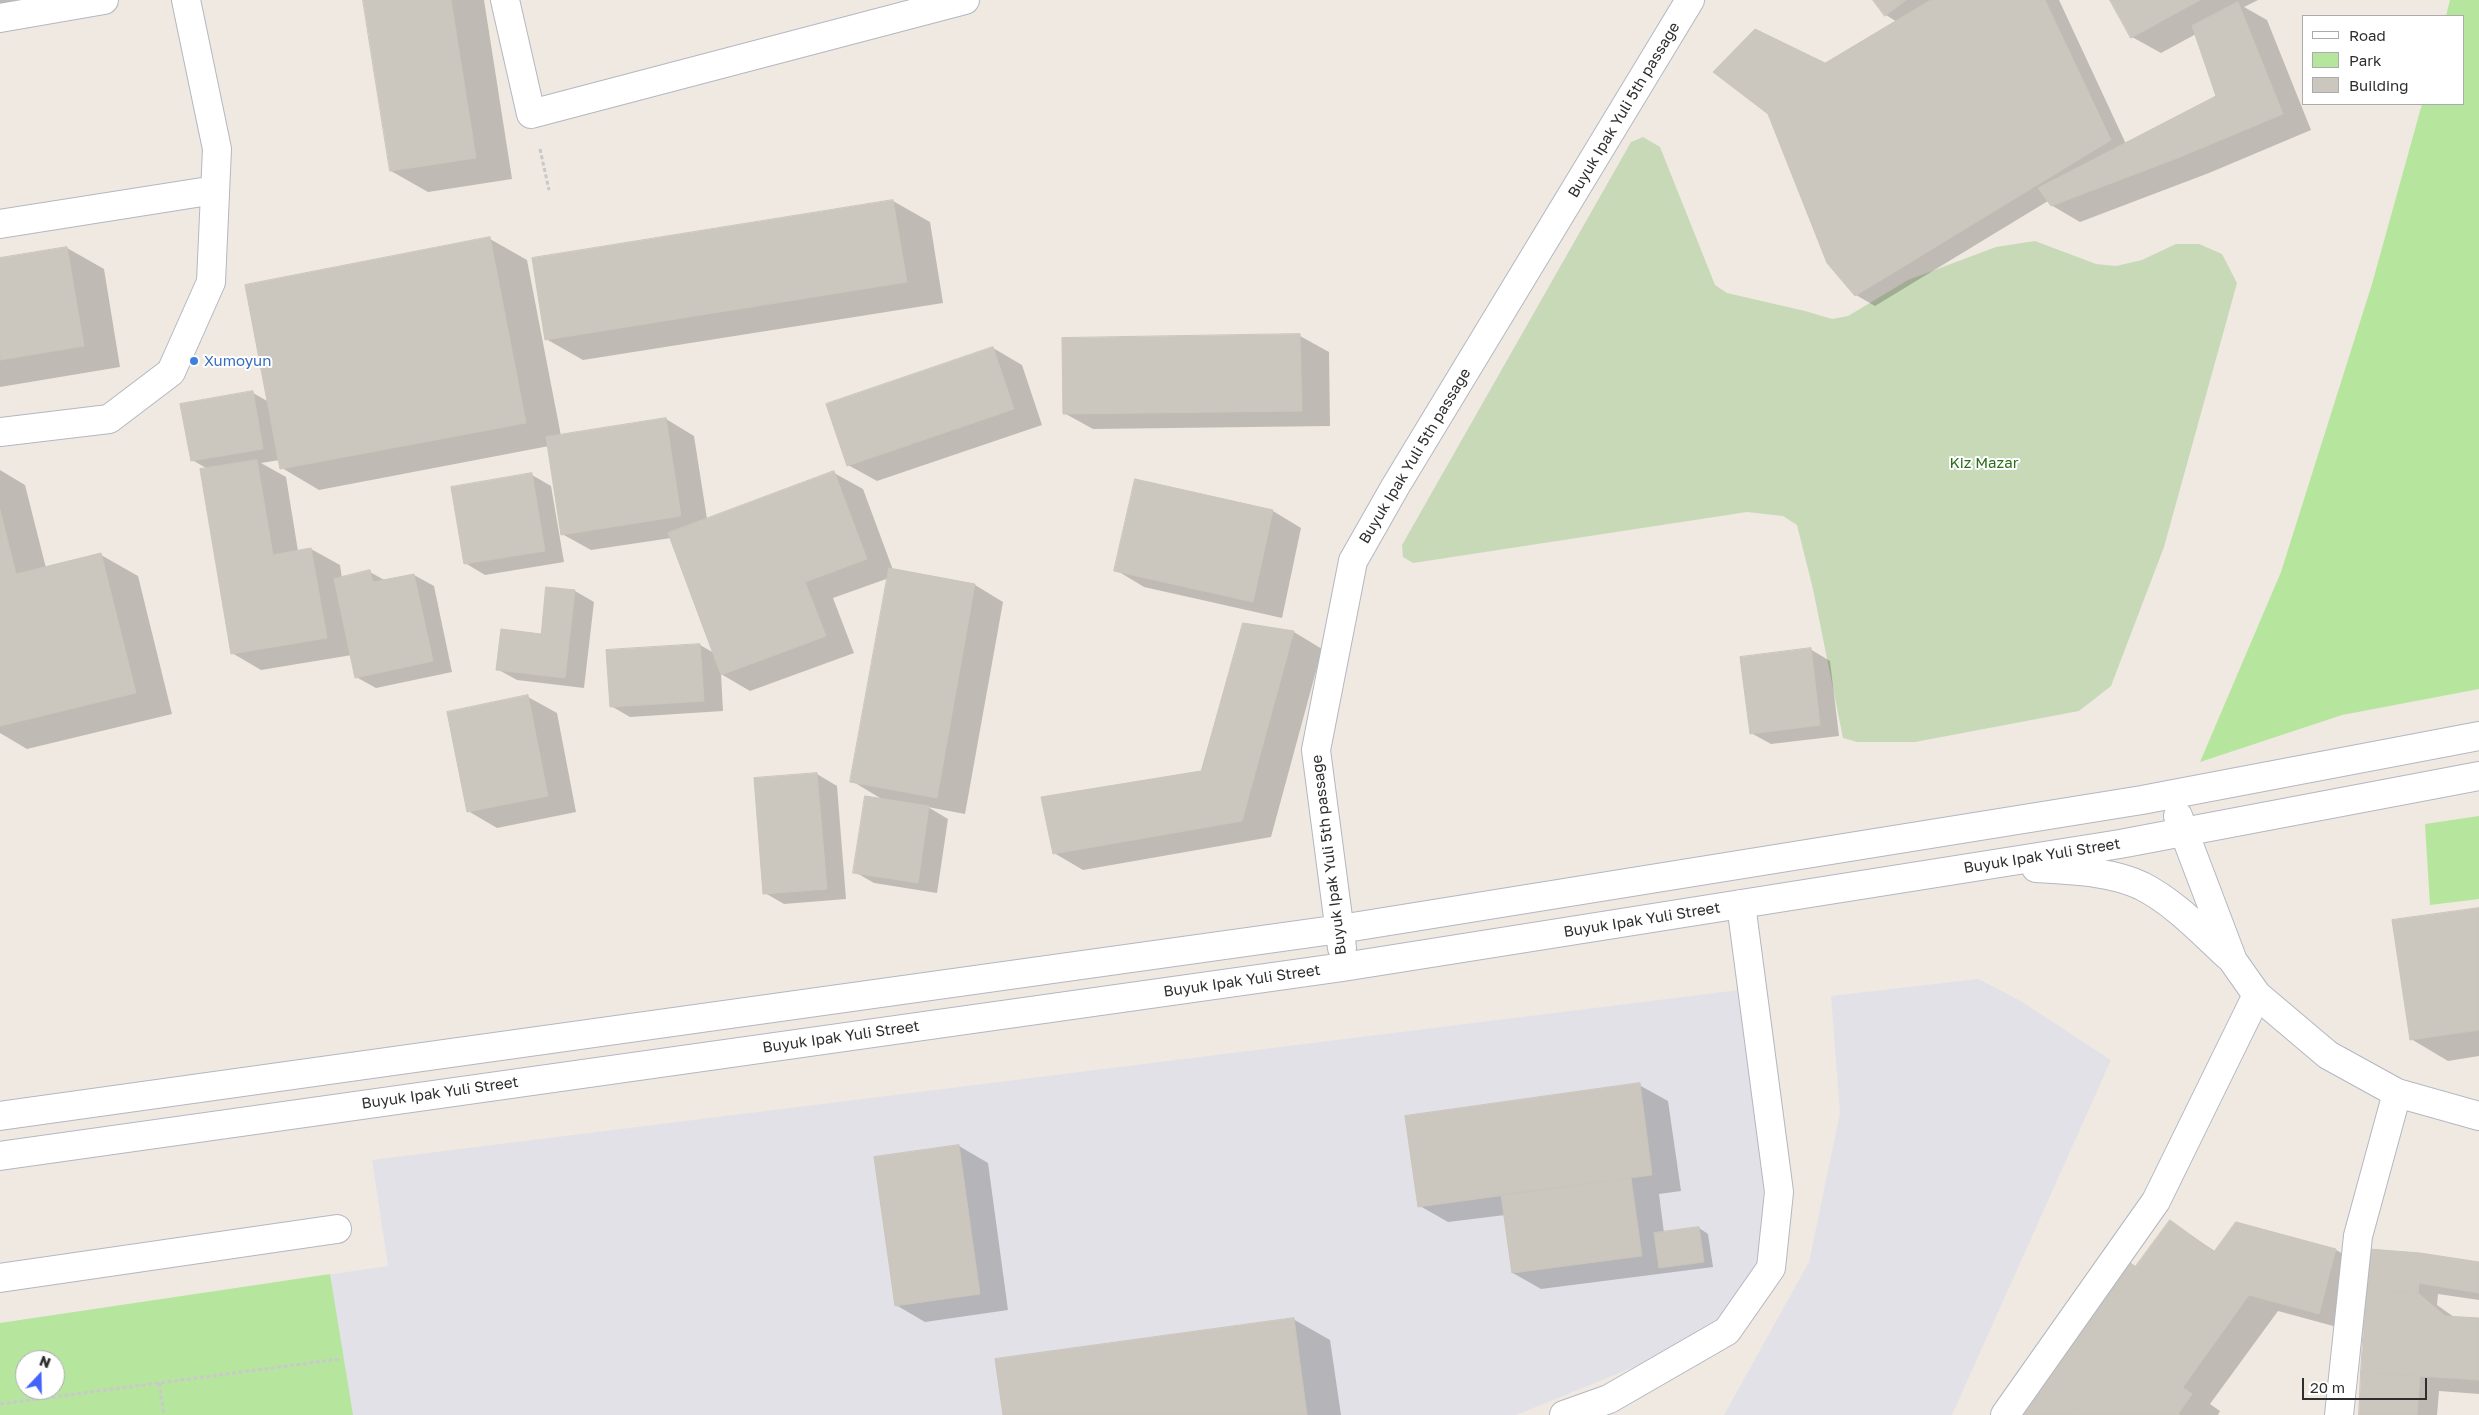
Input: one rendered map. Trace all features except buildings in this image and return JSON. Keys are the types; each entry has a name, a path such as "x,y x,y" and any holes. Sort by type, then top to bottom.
{"street":[{"path":"0,18 104,0"},
{"path":"0,432 109,419 171,372 211,282 217,149 186,0"},
{"path":"505,0 531,114 965,0"},
{"name":"Buyuk Ipak Yuli 5th passage","path":"1343,967 1340,929 1316,750 1353,561 1395,487 1690,0"},
{"path":"0,224 215,190"},
{"path":"0,1116 1340,929 2170,795 2479,736"},
{"name":"Buyuk Ipak Yuli Street","path":"0,1156 1343,967 2184,832 2479,776"},
{"path":"2170,795 2233,961 2257,995 2328,1055 2397,1093 2479,1116"},
{"name":"Buyuk Ipak Yuli Street","path":"1992,864 2104,875 2141,886 2171,904 2233,961"},
{"path":"1564,1415 1610,1399 1727,1331 1770,1268 1779,1192 1741,904"},
{"path":"2005,1415 2156,1201 2257,995"},
{"path":"2339,1415 2358,1236 2397,1093"},
{"path":"0,1278 337,1230"}],"path":[{"path":"531,114 549,190"},
{"path":"0,1404 340,1359"},
{"path":"159,1383 164,1415"}],"shaded area":[{"path":"1978,979 2019,1000 2111,1060 1952,1415 1724,1415 1809,1262 1840,1113 1831,996"},
{"path":"1747,989 1768,1246 1715,1334 1516,1415 0,1415 0,1323 388,1266 372,1160"}],"green space":[{"path":"2450,0 2479,0 2479,689 2342,715 2200,762 2281,572 2372,284 2422,105 2464,105 2464,15 2446,15"},
{"name":"Kiz Mazar","path":"1643,137 1660,147 1715,285 1727,293 1832,319 1848,316 1908,280 1996,247 2035,241 2096,264 2116,266 2142,260 2176,244 2199,244 2222,254 2237,283 2164,547 2111,686 2079,711 1915,742 1857,742 1843,738 1813,589 1797,525 1783,516 1747,512 1413,563 1403,557 1402,545 1631,142"},
{"path":"2479,816 2479,899 2430,905 2425,824"},
{"path":"330,1274 353,1415 0,1415 0,1323"}],"place":[{"name":"Xumoyun","path":"194,361"}]}
